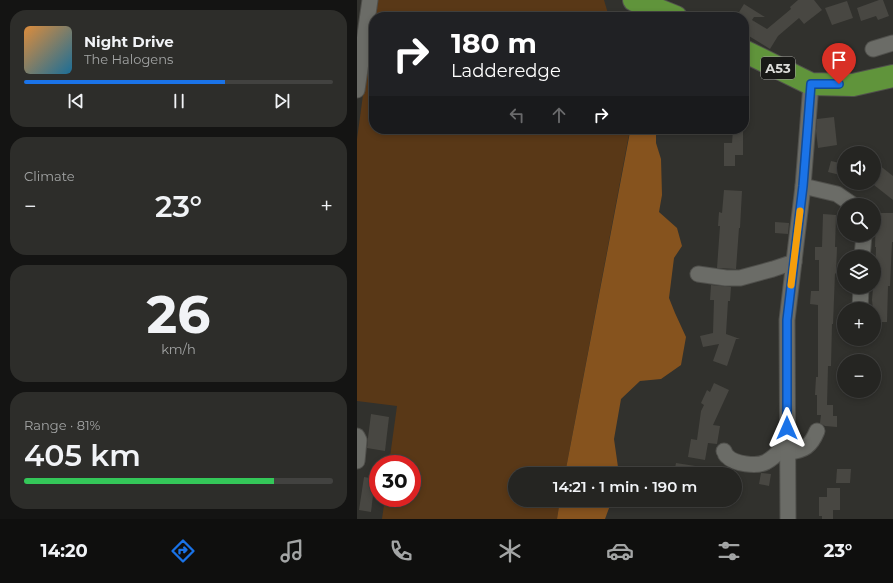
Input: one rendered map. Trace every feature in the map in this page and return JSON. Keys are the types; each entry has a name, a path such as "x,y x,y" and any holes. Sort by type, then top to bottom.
{"highway":[{"path":"635,0 664,12"},
{"name":"A53","path":"749,53 811,84 853,84 893,76"}],"street":[{"path":"369,12 371,0"},
{"path":"357,90 369,13"},
{"path":"873,49 893,43"},
{"path":"788,519 787,320 803,186 811,84"},
{"path":"803,186 837,194 843,198"},
{"path":"698,274 726,278 740,278 794,262"},
{"path":"787,448 796,452 804,449 810,444 817,430"},
{"path":"357,436 359,440 357,461"},
{"path":"724,450 727,456 736,461 755,465 768,461 787,448"}],"shaded area":[{"path":"376,0 604,0 608,12 374,12"},
{"path":"369,51 369,134 629,134 566,467 508,467 508,507 559,507 557,519 382,519 384,507 421,507 421,455 390,455 397,406 357,401 357,139"},
{"path":"630,134 656,134 656,143 661,159 662,195 659,212 677,228 682,246 674,258 669,298 686,337 681,365 661,379 640,381 621,399 614,439 618,467 566,467"},
{"path":"559,507 609,507 605,519 557,519"}],"building":[{"path":"798,0 814,0 822,10 804,24 799,18 778,36 770,49 749,36 749,12 739,12 744,4 765,17 754,17 752,20 767,29 791,9 790,7"},
{"path":"883,0 889,16 878,20 876,16 861,21 857,8"},
{"path":"847,1 853,18 832,25 825,8"},
{"path":"834,117 837,145 818,148 816,131 817,119"},
{"path":"733,134 743,134 743,155 735,155 735,166 724,166 724,143 732,143"},
{"path":"831,161 837,162 837,174 828,172"},
{"path":"881,167 893,176 893,200 880,190"},
{"path":"724,190 742,191 736,269 717,268 720,226 718,226 719,212 722,213"},
{"path":"881,213 893,213 893,242 890,286 888,286 887,322 881,322 881,302 872,302 872,294 881,294 881,250 876,250 875,242 881,242"},
{"path":"823,214 836,215 836,274 835,273 831,366 828,366 827,405 833,405 833,416 837,416 837,427 825,426 820,423 821,415 817,415 817,395 815,395 816,377 818,377 818,305 810,304 811,291 819,291 819,260 815,260 815,247 822,247"},
{"path":"775,222 789,223 788,234 775,233"},
{"path":"711,285 731,287 730,301 728,301 726,334 740,339 736,339 727,366 713,361 719,344 703,347 700,336 713,333 714,300 710,300"},
{"path":"714,383 729,390 713,425 720,426 717,444 708,443 705,460 688,457 691,439 697,440 701,411 704,405 701,403 707,390 710,392"},
{"path":"371,414 389,417 385,451 367,448"},
{"path":"676,463 702,467 675,467"},
{"path":"837,469 851,469 850,483 836,483"},
{"path":"761,473 771,474 769,486 759,484"},
{"path":"364,477 369,478 369,507 372,507 371,512 359,510"},
{"path":"827,488 840,488 840,510 833,510 833,519 822,519 822,516 819,516 819,497 827,497"}],"slow traffic":[{"path":"791,285 800,211"}],"route":[{"path":"787,428 787,320 803,186 811,84 839,84"}]}
